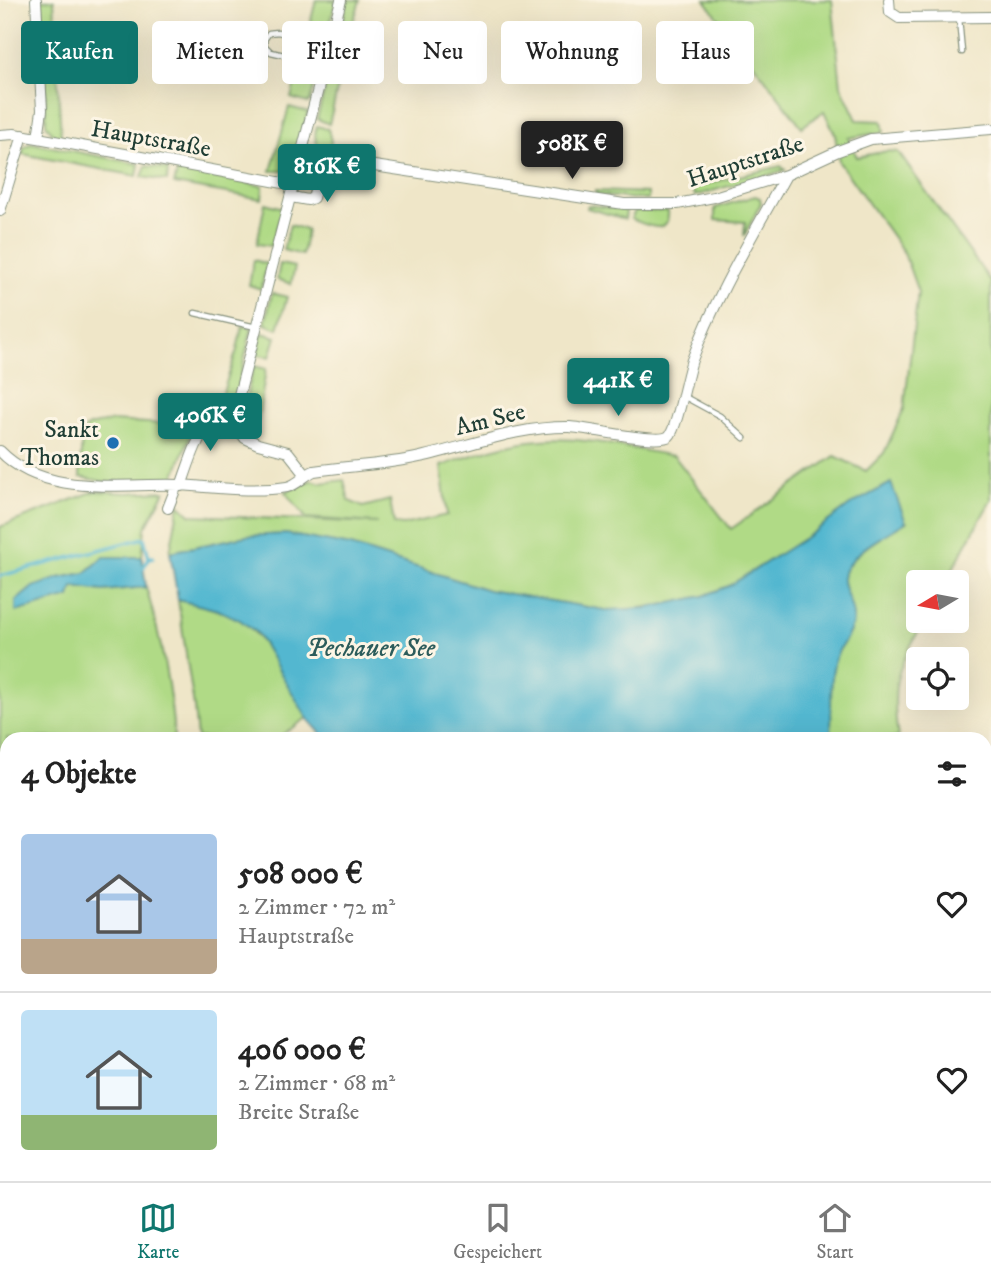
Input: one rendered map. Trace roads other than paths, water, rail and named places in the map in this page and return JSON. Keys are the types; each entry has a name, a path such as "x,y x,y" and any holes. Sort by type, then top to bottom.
{"street":[{"path":"36,0 42,110 38,138"},
{"path":"336,21 341,0"},
{"path":"889,0 890,12 897,18 991,17"},
{"path":"167,508 201,435 223,410 239,397 319,84"},
{"name":"Hauptstraße","path":"302,155 634,205 692,202 737,191 786,175 854,145 882,138 991,129"},
{"name":"Hauptstraße","path":"0,135 23,135 294,185"},
{"path":"0,211 23,135"},
{"path":"291,197 308,200 313,198 323,159"},
{"name":"Am See","path":"0,451 21,468 53,480 80,484 129,487 283,487 294,485 306,475 318,471 413,459 534,428 587,428 651,440 663,439 673,431 693,358 711,313 786,175"},
{"path":"223,410 245,438 288,452 306,475"}],"lane":[{"path":"959,18 962,52"},
{"path":"282,33 269,33 264,40 265,46 271,52 282,55"},
{"path":"195,313 257,327"},
{"path":"681,396 720,416 744,438"}],"water":[{"name":"Pechauer See","path":"891,483 906,522 858,554 843,574 853,619 832,672 831,732 320,732 307,718 257,633 240,620 218,610 178,600 170,552 246,536 286,534 351,546 488,590 605,610 647,608 703,596 729,586 811,534 850,505"},
{"path":"104,557 142,557 146,587 103,591 73,587 70,597 16,612 16,601 33,587 85,573"}],"waterway":[{"path":"0,576 144,538 149,558 153,557"},
{"path":"143,568 149,558"}],"place":[{"name":"Sankt Thomas","path":"113,443"}]}
